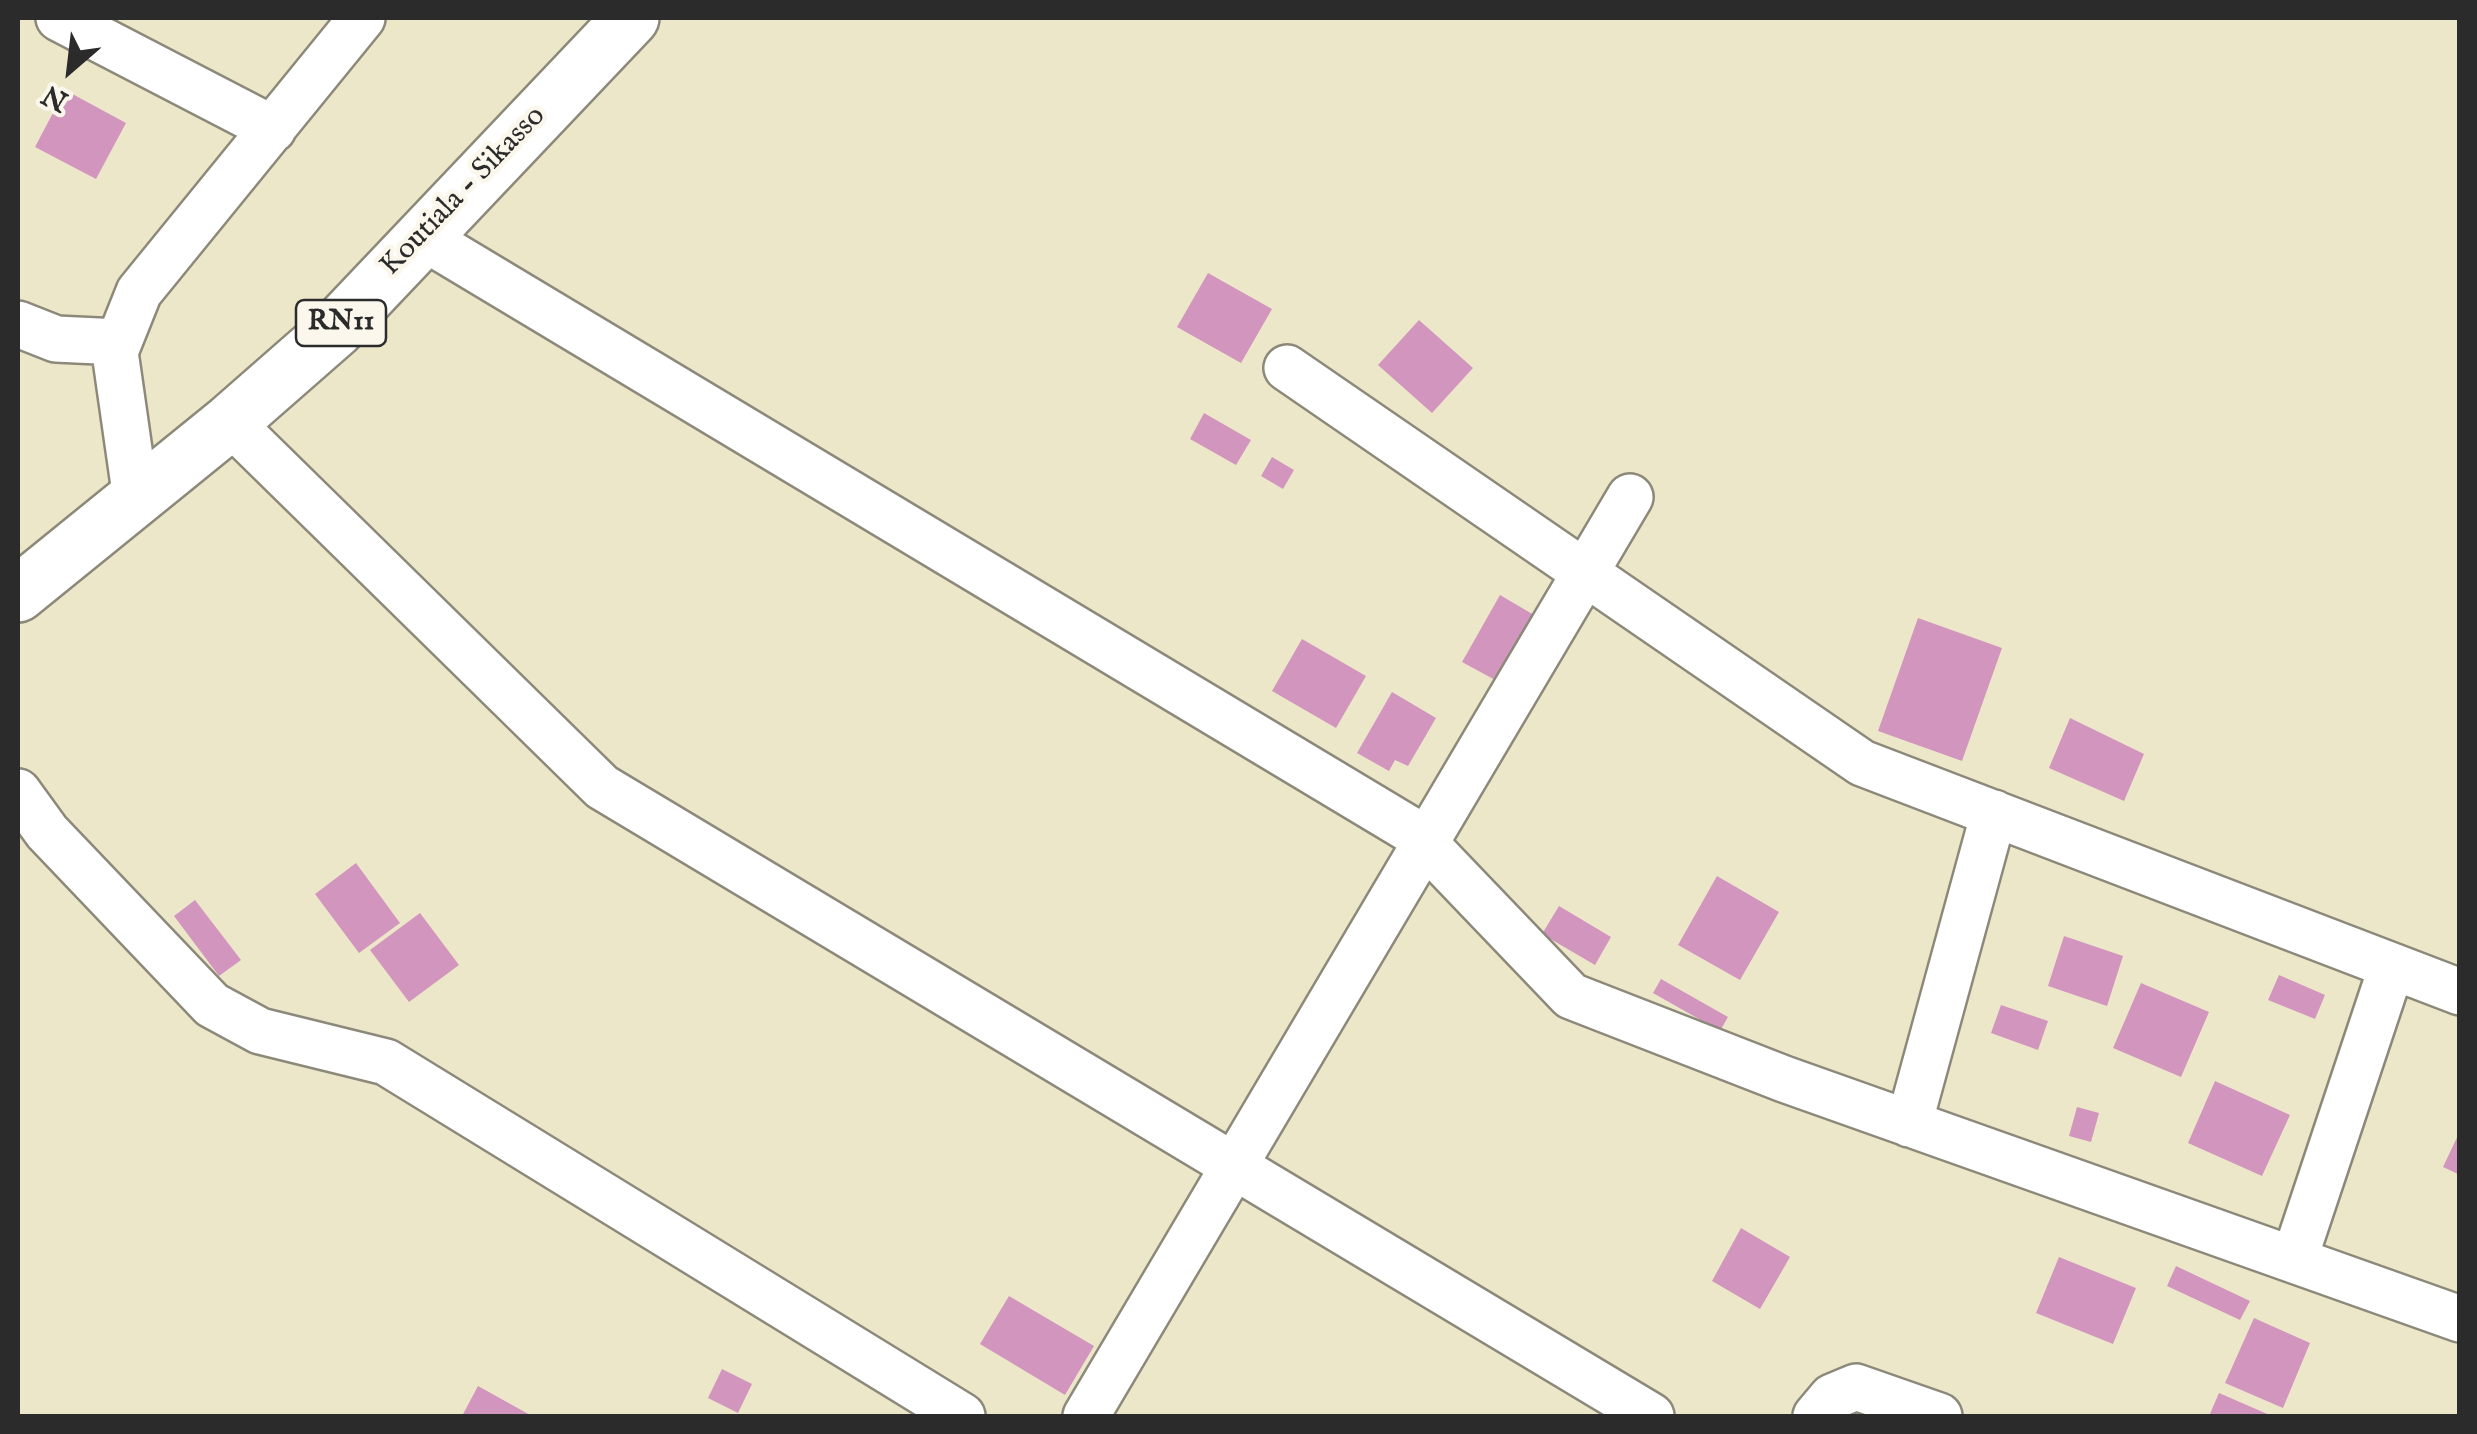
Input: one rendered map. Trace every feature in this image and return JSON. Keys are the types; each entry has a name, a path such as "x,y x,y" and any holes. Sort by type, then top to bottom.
{"main road":[{"name":"Koutiala - Sikasso","path":"18,594 230,422 335,330 631,18"}],"street":[{"path":"58,18 273,129"},
{"path":"136,498 116,352 138,292 362,18"},
{"path":"421,236 1414,832 1571,996 1909,1124 2460,1319"},
{"path":"18,324 56,339 119,342"},
{"path":"1287,368 1862,763 2460,992"},
{"path":"230,422 602,788 1651,1416"},
{"path":"1086,1416 1630,497"},
{"path":"18,792 47,832 212,1004 260,1031 386,1062 962,1416"},
{"path":"1909,1124 1994,812"},
{"path":"2294,1260 2392,966"},
{"path":"1816,1416 1832,1397 1856,1386 1940,1416"}],"building":[{"path":"65,90 126,123 96,179 35,147"},
{"path":"1208,273 1272,309 1241,363 1177,327"},
{"path":"1419,320 1473,368 1432,413 1378,365"},
{"path":"1204,413 1251,440 1236,465 1190,439"},
{"path":"1272,457 1294,470 1283,489 1261,476"},
{"path":"1500,595 1534,615 1497,681 1462,662"},
{"path":"1918,618 2002,648 1962,761 1878,731"},
{"path":"1302,639 1366,676 1336,728 1272,691"},
{"path":"1392,692 1436,718 1408,766 1395,760 1389,771 1357,753"},
{"path":"2070,718 2144,754 2124,801 2049,768"},
{"path":"356,863 400,923 359,953 315,894"},
{"path":"1717,876 1779,912 1740,980 1678,945"},
{"path":"195,900 241,960 219,976 174,916"},
{"path":"1559,906 1611,937 1595,965 1542,934"},
{"path":"420,913 459,965 409,1002 370,950"},
{"path":"2064,936 2123,956 2107,1006 2048,986"},
{"path":"2279,975 2325,995 2315,1019 2268,1000"},
{"path":"1661,979 1728,1017 1720,1031 1653,993"},
{"path":"2141,983 2209,1012 2181,1077 2113,1048"},
{"path":"2001,1005 2048,1021 2038,1050 1991,1033"},
{"path":"2215,1081 2290,1115 2262,1176 2188,1143"},
{"path":"2077,1107 2099,1113 2091,1142 2069,1136"},
{"path":"2460,1131 2460,1175 2443,1167"},
{"path":"1741,1228 1790,1257 1760,1309 1712,1281"},
{"path":"2059,1257 2136,1288 2113,1344 2036,1313"},
{"path":"2176,1266 2250,1301 2240,1320 2167,1286"},
{"path":"1009,1296 1094,1346 1065,1395 980,1344"},
{"path":"2254,1318 2310,1343 2283,1408 2225,1383"},
{"path":"722,1369 752,1384 738,1413 708,1398"},
{"path":"478,1386 532,1416 462,1416"},
{"path":"2219,1393 2272,1416 2209,1416"}]}
